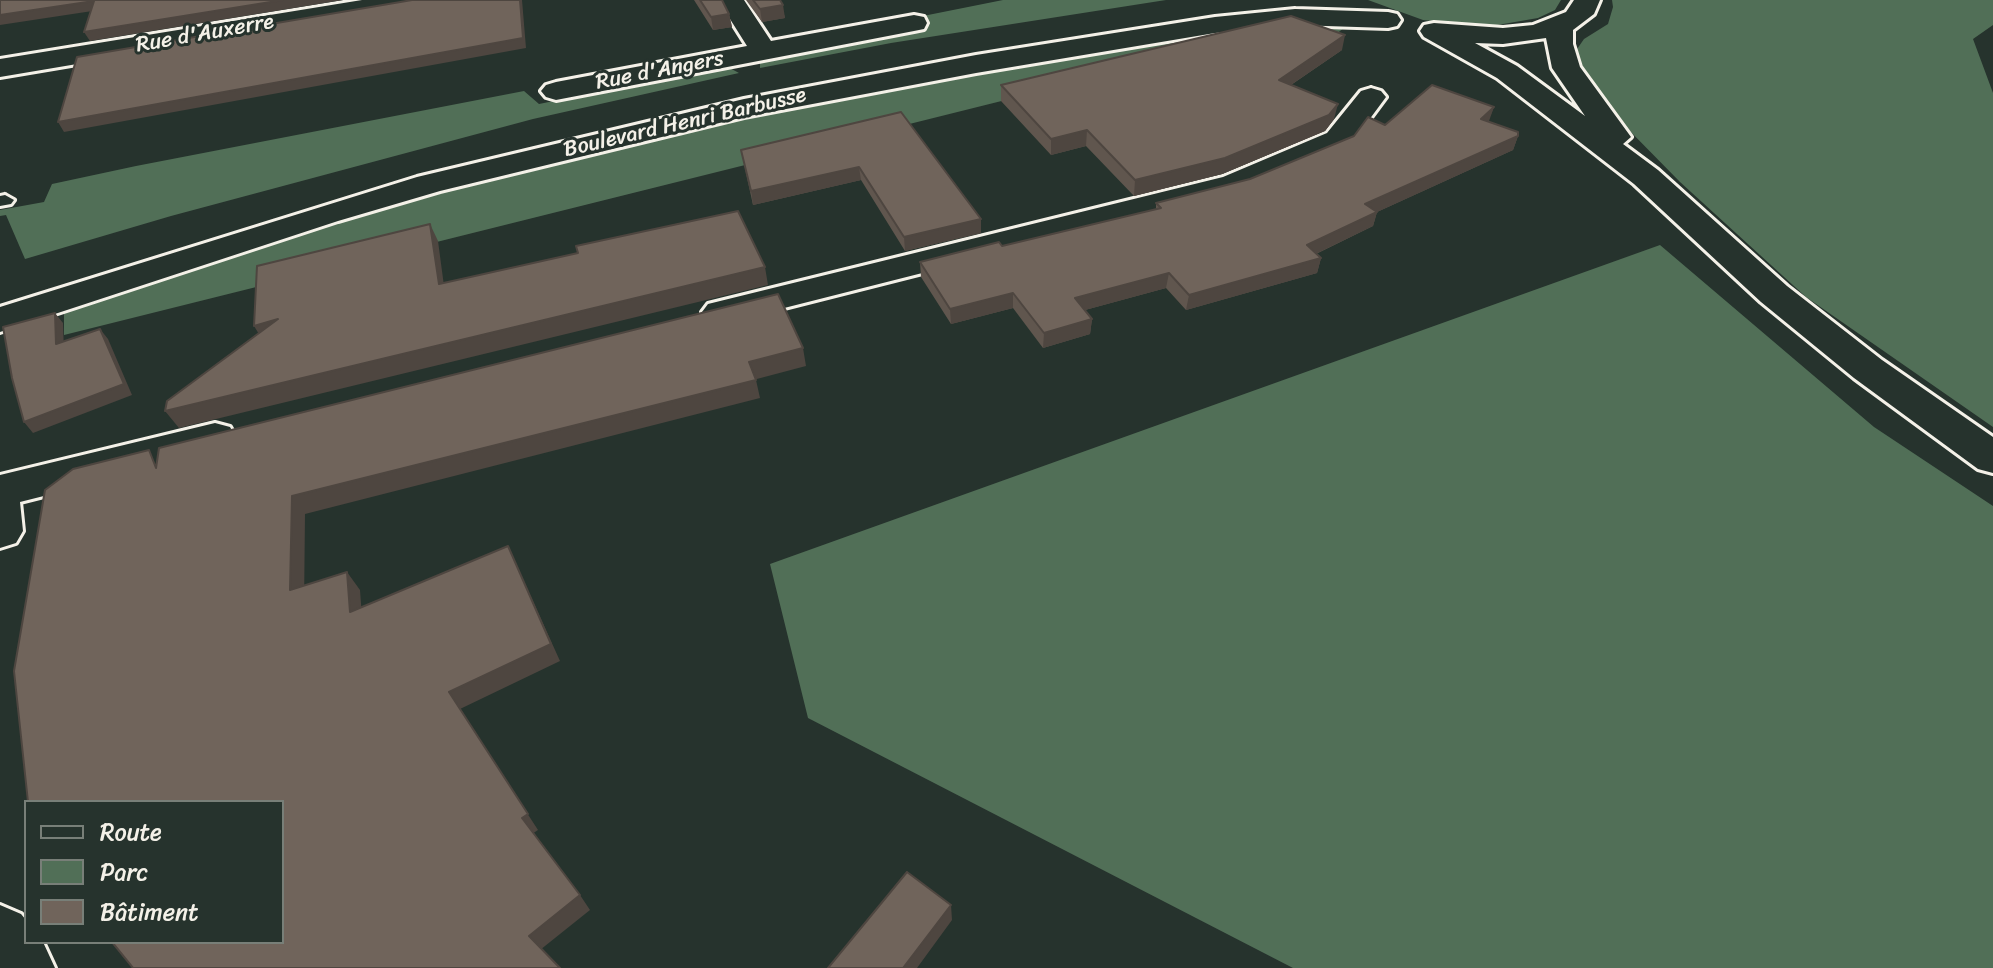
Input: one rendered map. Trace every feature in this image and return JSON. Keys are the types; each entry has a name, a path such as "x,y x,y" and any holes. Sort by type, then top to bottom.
{"main road":[{"name":"Rue d'Auxerre","path":"0,68 409,0"},
{"path":"731,0 764,51"},
{"name":"Boulevard Henri Barbusse","path":"0,292 197,230 471,152 795,74 1241,0"},
{"path":"1347,0 1388,20 1434,31 1503,36 1560,26 1575,18 1585,8 1587,0"},
{"name":"Boulevard Henri Barbusse","path":"0,320 385,197 502,165 744,108 976,64 1244,21 1311,17 1388,20"},
{"name":"Rue d'Angers","path":"556,91 914,23"},
{"path":"1560,26 1561,58 1566,68 1646,177"},
{"path":"1434,31 1507,72 1646,177 1774,294 1868,369 1993,458"},
{"path":"685,321 1234,184 1338,140 1371,97"},
{"path":"0,491 256,428"},
{"path":"0,507 0,531"},
{"path":"0,935 24,968"}],"green space":[{"path":"1003,0 1166,0 891,43 760,68 760,59 930,25 923,16"},
{"path":"1368,0 1561,0 1555,10 1538,18 1486,27 1423,20"},
{"path":"1612,0 1993,0 1993,25 1973,39 1993,93 1993,427 1806,297 1680,182 1622,123 1583,71 1575,52 1584,39 1608,24"},
{"path":"1349,24 1331,38 1286,30 64,335 64,308 271,239 476,181 791,105 963,72 1241,29"},
{"path":"726,66 739,73 533,119 171,216 25,259 6,215 0,216 0,210 44,202 52,184 136,166 524,91 539,104"},
{"path":"1660,245 1874,427 1993,506 1993,968 1293,968 808,718 770,564"}],"building":[{"path":"0,0 283,0 84,32 94,1 0,15"},
{"path":"412,0 520,0 523,38 58,122 77,57"},
{"path":"700,0 722,0 729,14 711,17"},
{"path":"753,0 780,0 783,5 760,9"},
{"path":"1291,16 1345,35 1279,80 1338,104 1329,115 1225,158 1135,180 1087,130 1051,139 1001,85"},
{"path":"1432,85 1494,107 1481,119 1518,132 1518,136 1365,204 1377,212 1307,245 1321,258 1189,295 1169,273 1075,298 1092,319 1044,333 1013,293 950,309 920,262 1161,208 1156,203 1250,179 1354,136 1368,117 1385,125"},
{"path":"901,112 981,219 904,237 859,167 751,191 741,150"},
{"path":"738,211 765,267 165,411 167,401 278,319 254,326 257,266 430,224 439,284 578,253 576,246"},
{"path":"778,294 803,348 749,362 756,380 292,496 290,590 347,572 350,612 508,546 551,644 449,692 528,814 522,818 580,895 529,936 560,968 133,968 114,944 284,944 284,800 28,800 14,671 45,490 73,469 149,450 156,468 159,448"},
{"path":"55,313 56,344 100,329 124,384 24,422 3,327"},
{"path":"907,872 951,905 903,968 828,968"}]}
